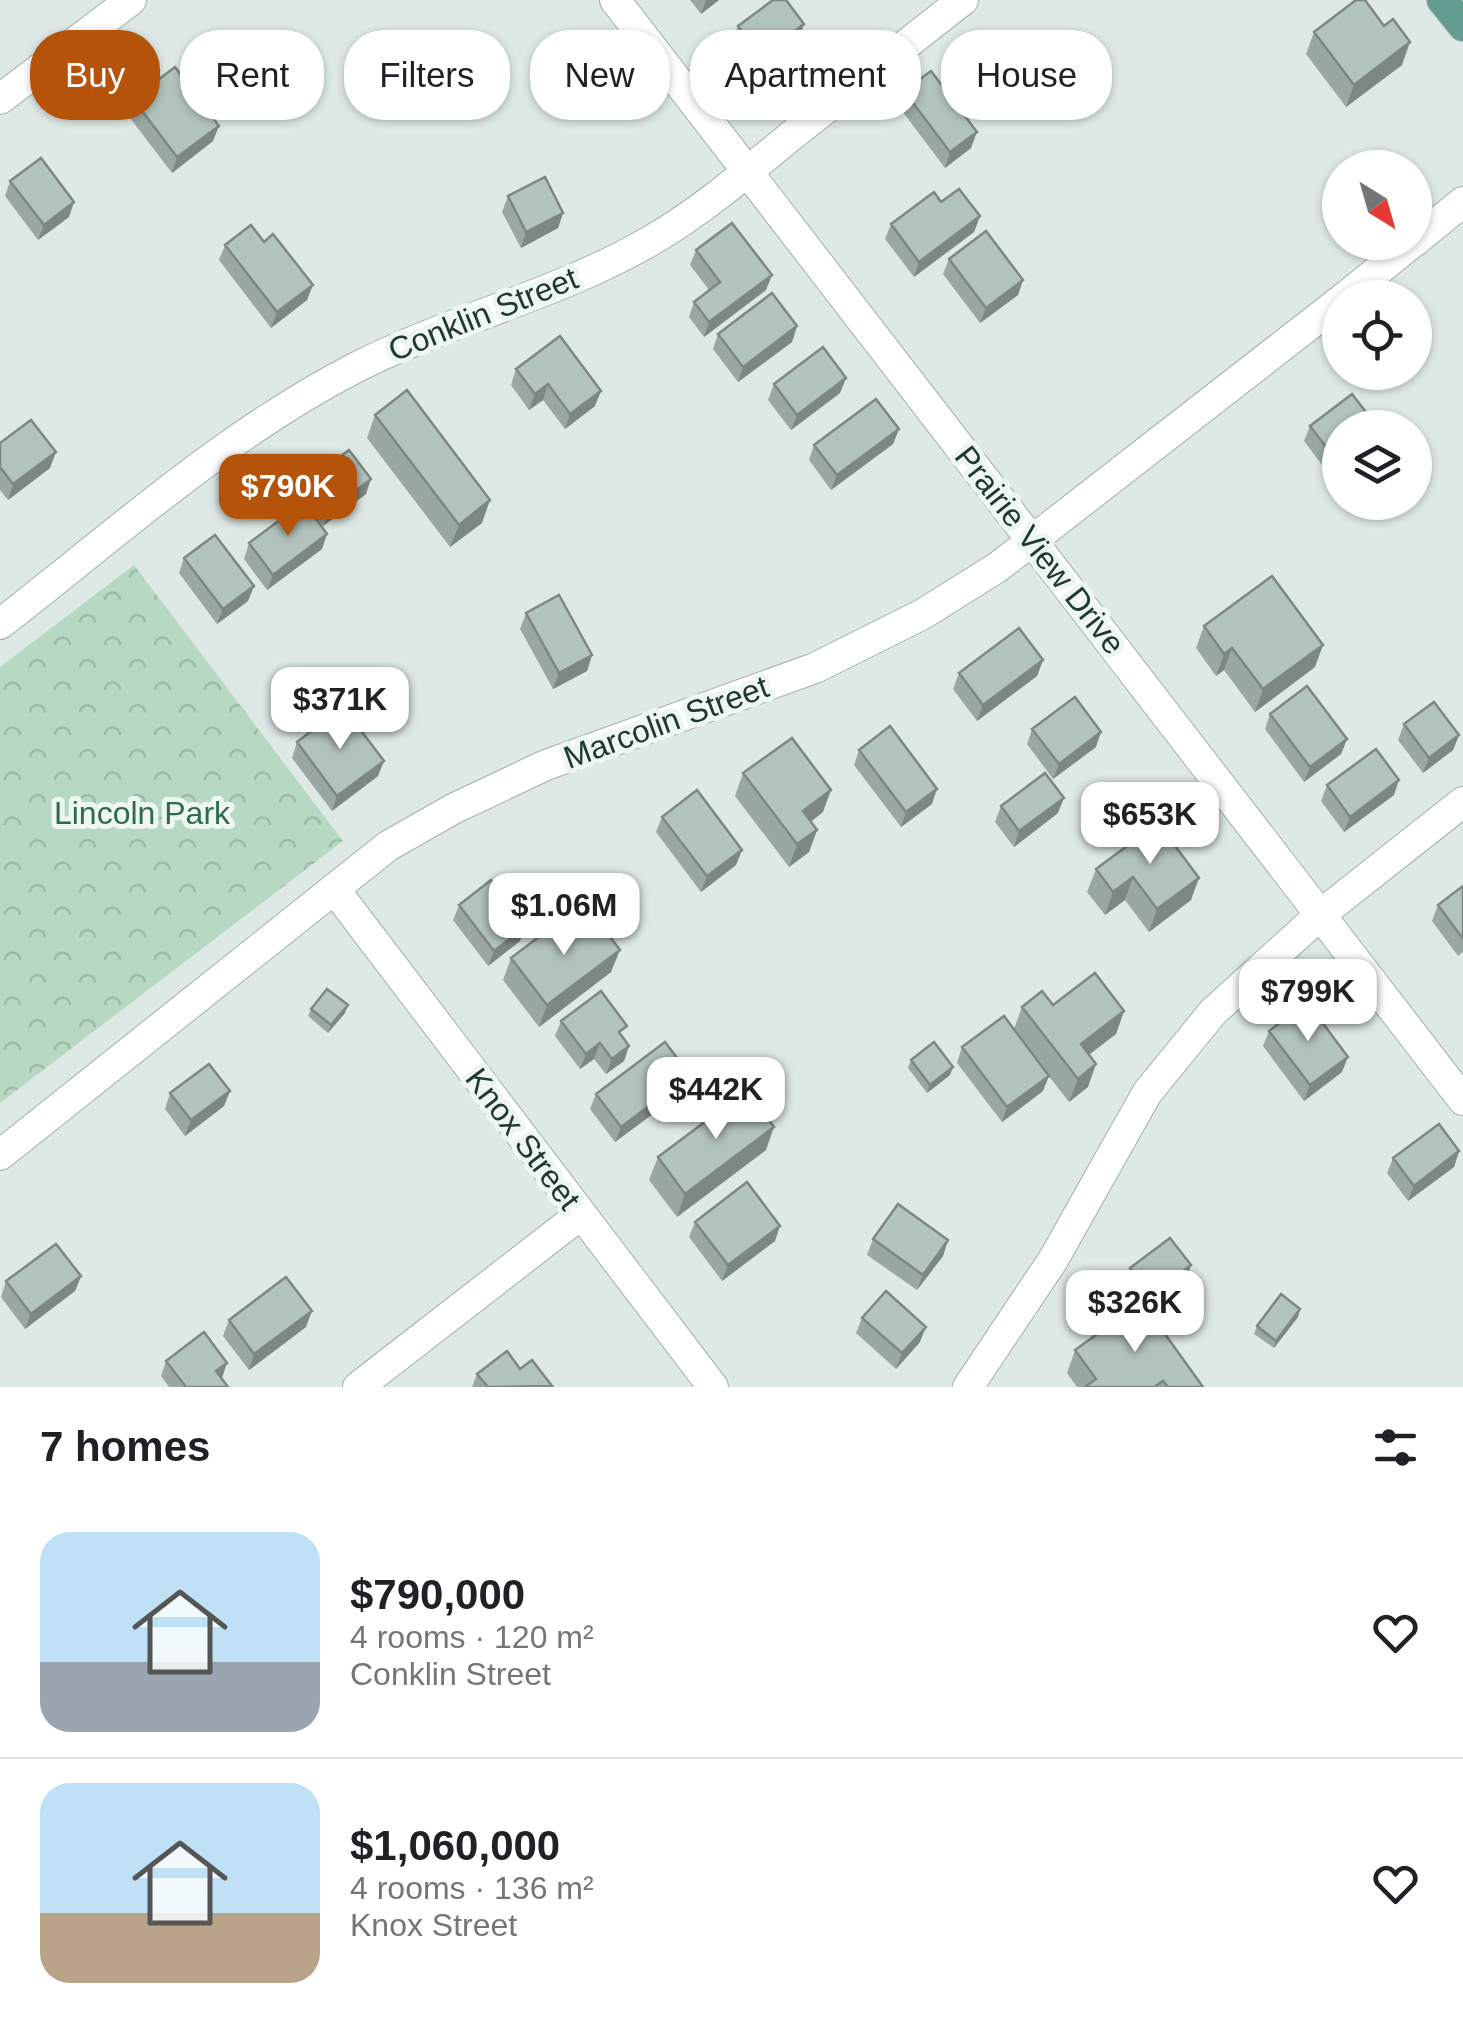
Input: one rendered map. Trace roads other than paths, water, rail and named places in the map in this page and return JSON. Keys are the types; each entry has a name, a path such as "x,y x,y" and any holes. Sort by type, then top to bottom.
{"main road":[{"path":"1442,0 1463,26"}],"street":[{"path":"0,100 95,11 131,0"},
{"name":"Prairie View Drive","path":"616,0 1463,1100"},
{"name":"Conklin Street","path":"0,624 215,455 284,406 412,342 516,304 648,242 701,209 962,0"},
{"name":"Marcolin Street","path":"1432,227 1463,202"},
{"name":"Marcolin Street","path":"1366,280 1391,260"},
{"name":"Marcolin Street","path":"0,1156 388,846 454,809 546,766 815,668 922,614 1032,542 1322,315"},
{"path":"968,1387 1053,1260 1147,1093 1213,1012 1320,915 1463,802"},
{"name":"Knox Street","path":"336,890 712,1387"},
{"path":"358,1387 580,1215"}],"park label":[{"name":"Lincoln Park","path":"142,813"}]}
